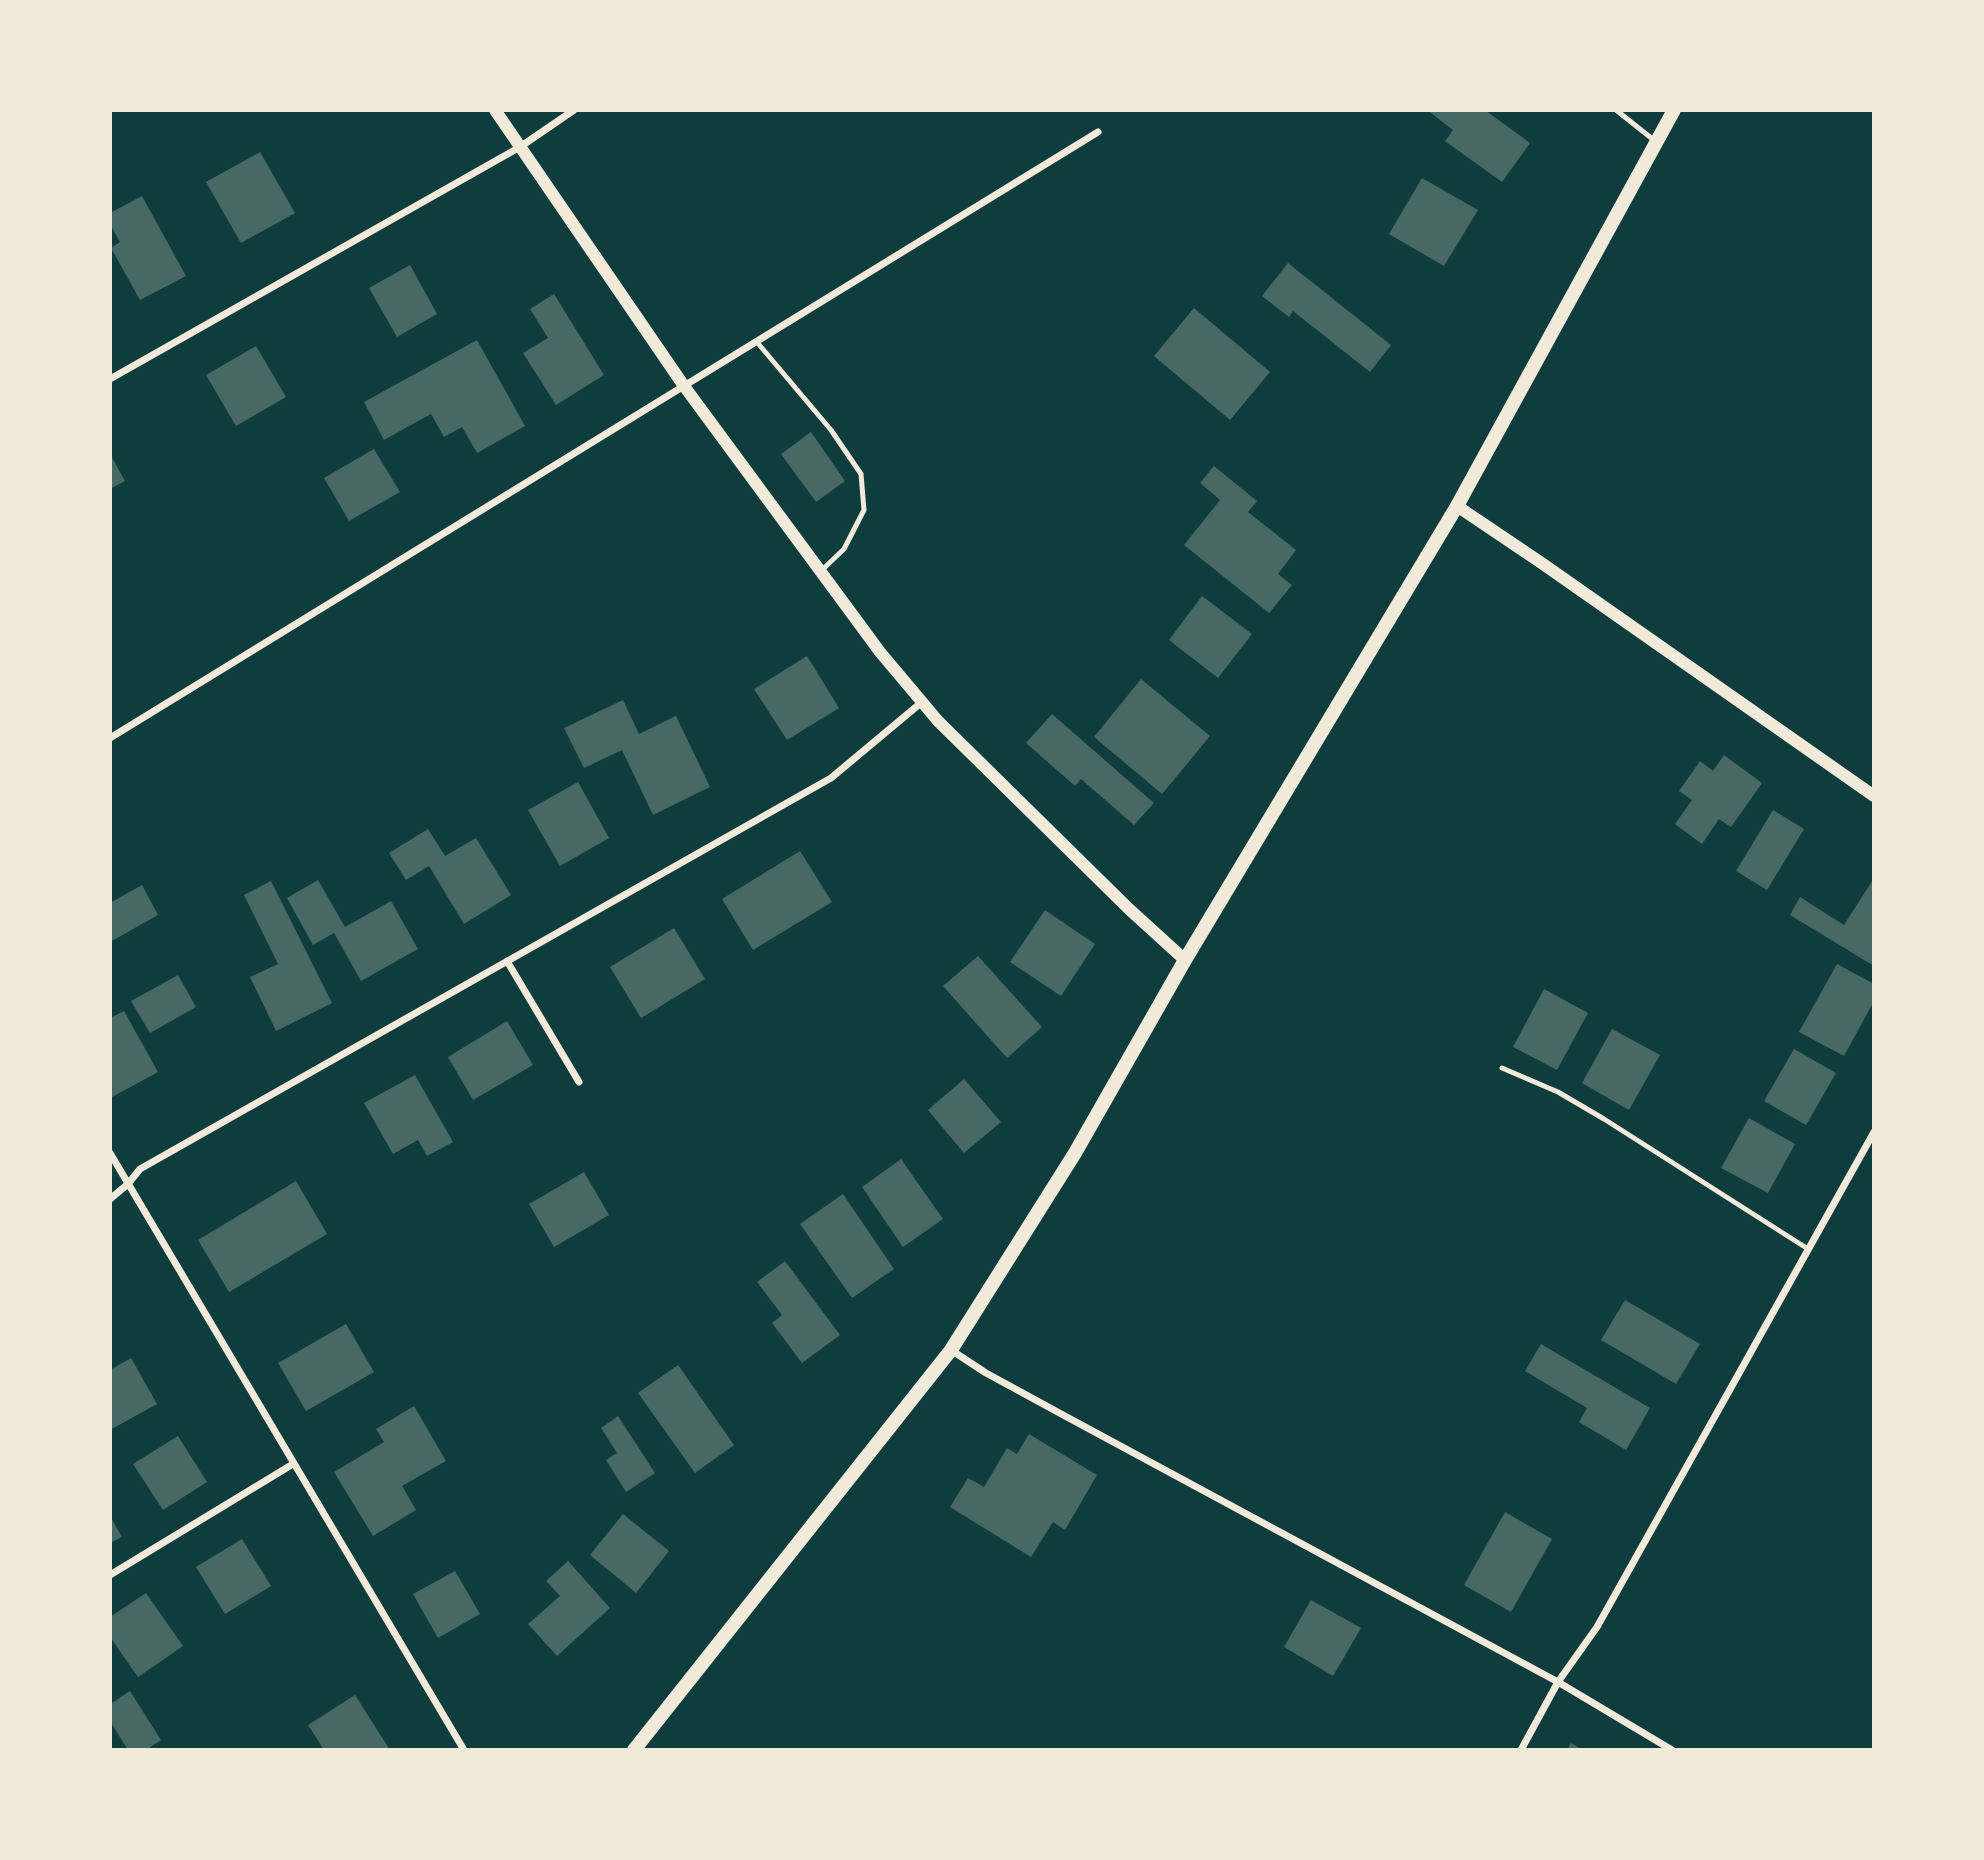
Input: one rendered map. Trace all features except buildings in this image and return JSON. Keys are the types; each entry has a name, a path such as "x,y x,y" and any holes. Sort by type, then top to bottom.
{"main road":[{"path":"634,1750 951,1350 1075,1153 1185,960 1457,506 1674,110"}],"street":[{"path":"495,110 684,386 819,573 880,652 937,721 1129,909 1185,960"},
{"path":"110,379 520,147 574,110"},
{"path":"110,738 1098,132"},
{"path":"1457,506 1874,796"},
{"path":"110,1199 128,1184 140,1169 831,778 922,702"},
{"path":"507,961 579,1082"},
{"path":"1521,1750 1558,1682 1597,1627 1874,1132"},
{"path":"110,1153 464,1750"},
{"path":"951,1350 986,1373 1076,1423 1558,1682 1672,1750"},
{"path":"110,1575 293,1464"}],"lane":[{"path":"1616,110 1656,142"},
{"path":"756,341 831,430 861,474 864,510 845,550 819,573"},
{"path":"1502,1068 1558,1092 1604,1119 1808,1249"}]}
